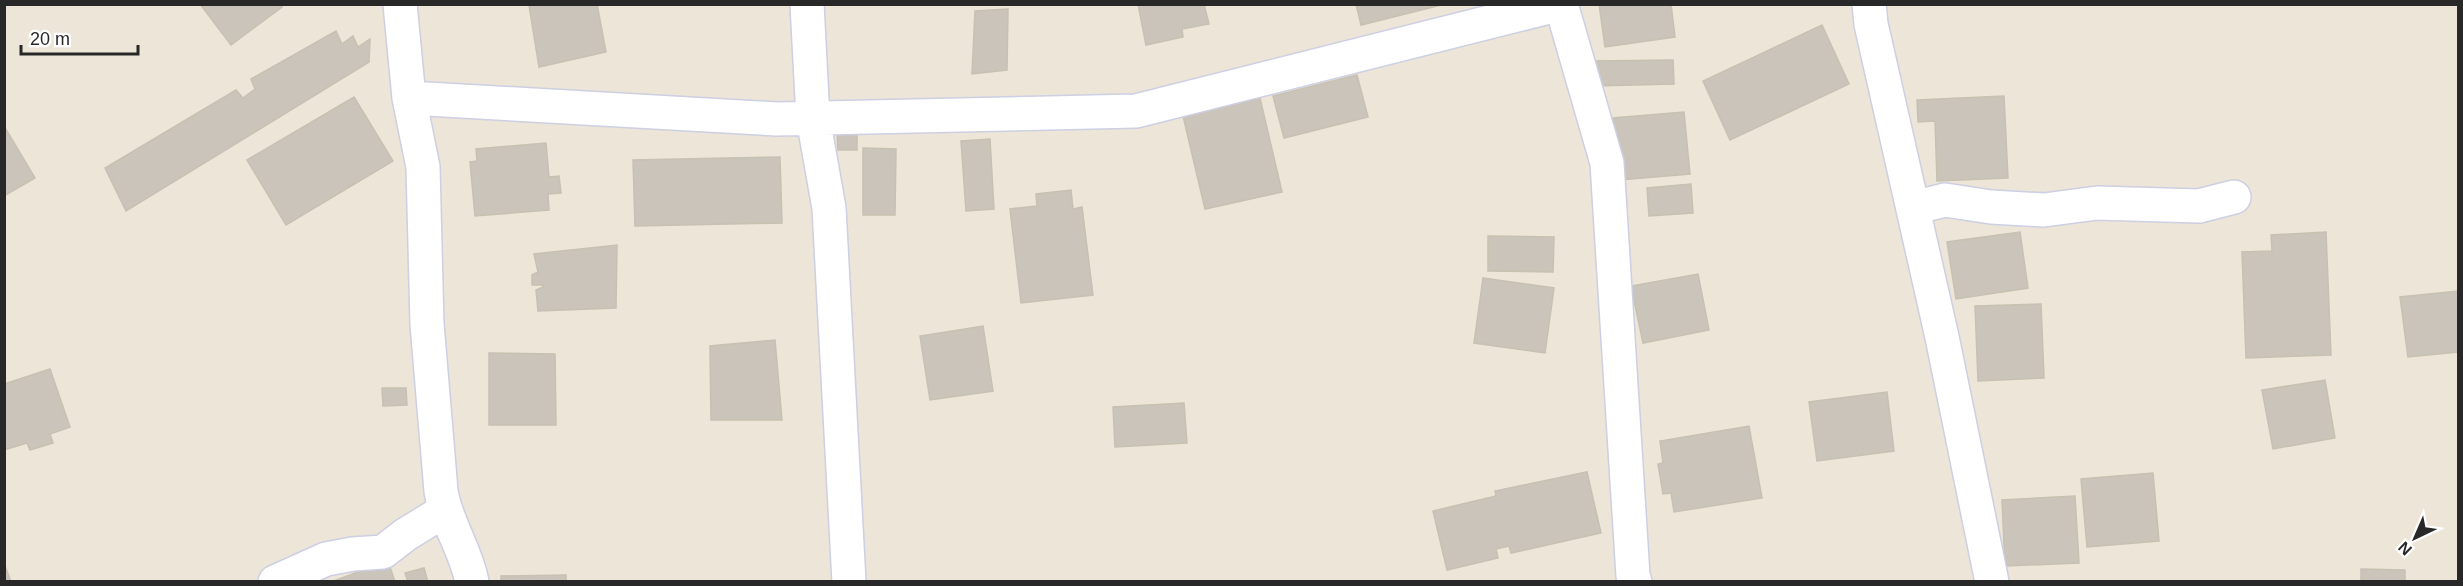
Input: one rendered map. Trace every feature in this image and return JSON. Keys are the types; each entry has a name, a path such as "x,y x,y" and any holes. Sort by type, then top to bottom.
{"street":[{"path":"400,4 409,98 423,167 427,324 444,511 469,564 472,582"},
{"path":"807,4 813,118 829,208 849,582"},
{"path":"409,98 777,119 1136,111 1561,4 1607,163 1635,582"},
{"path":"1869,4 1871,24 1913,208 1992,582"},
{"path":"1913,208 1945,200 1991,207 2043,210 2097,203 2199,206 2234,198"},
{"path":"275,582 326,560 353,554 383,552 405,535 444,511"}],"building":[{"path":"200,4 280,4 282,7 231,45"},
{"path":"597,4 606,52 539,67 529,5"},
{"path":"1138,4 1204,4 1209,24 1182,29 1183,37 1146,45"},
{"path":"1356,4 1445,4 1361,25"},
{"path":"1599,4 1671,4 1675,37 1605,47"},
{"path":"1008,9 1007,70 972,74 975,11"},
{"path":"1822,25 1849,84 1730,140 1703,81"},
{"path":"336,31 342,44 353,36 358,47 370,39 369,62 126,211 105,168 236,90 243,98 255,89 251,79"},
{"path":"1673,60 1674,84 1594,86 1594,61"},
{"path":"1357,75 1368,117 1284,138 1273,96"},
{"path":"2004,96 2008,178 1937,181 1935,121 1918,122 1917,100"},
{"path":"354,97 393,161 286,225 247,160"},
{"path":"1260,98 1282,192 1205,209 1183,116"},
{"path":"1684,112 1690,174 1619,180 1613,118"},
{"path":"4,126 35,178 4,196"},
{"path":"837,132 857,132 857,150 838,150"},
{"path":"990,139 994,209 966,211 961,141"},
{"path":"546,143 549,177 559,176 561,193 548,194 549,210 475,216 470,162 477,161 476,149"},
{"path":"863,148 896,149 895,215 863,215"},
{"path":"780,157 782,223 635,226 633,160"},
{"path":"1691,184 1693,213 1649,216 1647,188"},
{"path":"1071,190 1073,209 1082,207 1093,295 1021,303 1010,209 1037,206 1036,194"},
{"path":"2020,232 2028,288 1956,299 1947,242"},
{"path":"2326,232 2331,355 2246,358 2242,252 2272,251 2271,235"},
{"path":"1488,236 1554,237 1553,272 1488,271"},
{"path":"617,245 616,308 538,311 536,290 543,287 532,285 532,275 538,272 534,254"},
{"path":"1698,274 1709,330 1643,343 1631,286"},
{"path":"1483,278 1554,288 1545,353 1474,343"},
{"path":"2458,291 2458,352 2408,357 2400,297"},
{"path":"2041,304 2044,378 1978,381 1975,306"},
{"path":"983,326 993,391 930,400 920,336"},
{"path":"775,340 782,420 711,420 710,346"},
{"path":"489,353 555,354 556,425 489,425"},
{"path":"50,369 70,427 50,434 53,443 30,450 27,443 4,450 4,384"},
{"path":"2325,380 2335,438 2273,449 2262,390"},
{"path":"382,388 406,388 407,405 383,406"},
{"path":"1887,392 1894,451 1817,461 1809,402"},
{"path":"1184,403 1187,443 1115,447 1113,407"},
{"path":"1749,426 1762,498 1674,512 1671,493 1663,494 1658,464 1663,463 1660,441"},
{"path":"1587,472 1601,533 1511,553 1509,546 1496,549 1498,558 1447,570 1433,511 1496,496 1495,491"},
{"path":"2153,473 2159,541 2087,547 2081,479"},
{"path":"2075,496 2079,563 2005,566 2002,500"},
{"path":"388,561 395,582 331,582"},
{"path":"4,563 11,582 4,582"},
{"path":"424,568 428,582 408,582 405,573"},
{"path":"2361,569 2405,570 2405,582 2361,582"},
{"path":"566,575 566,582 501,582 501,576"}]}
